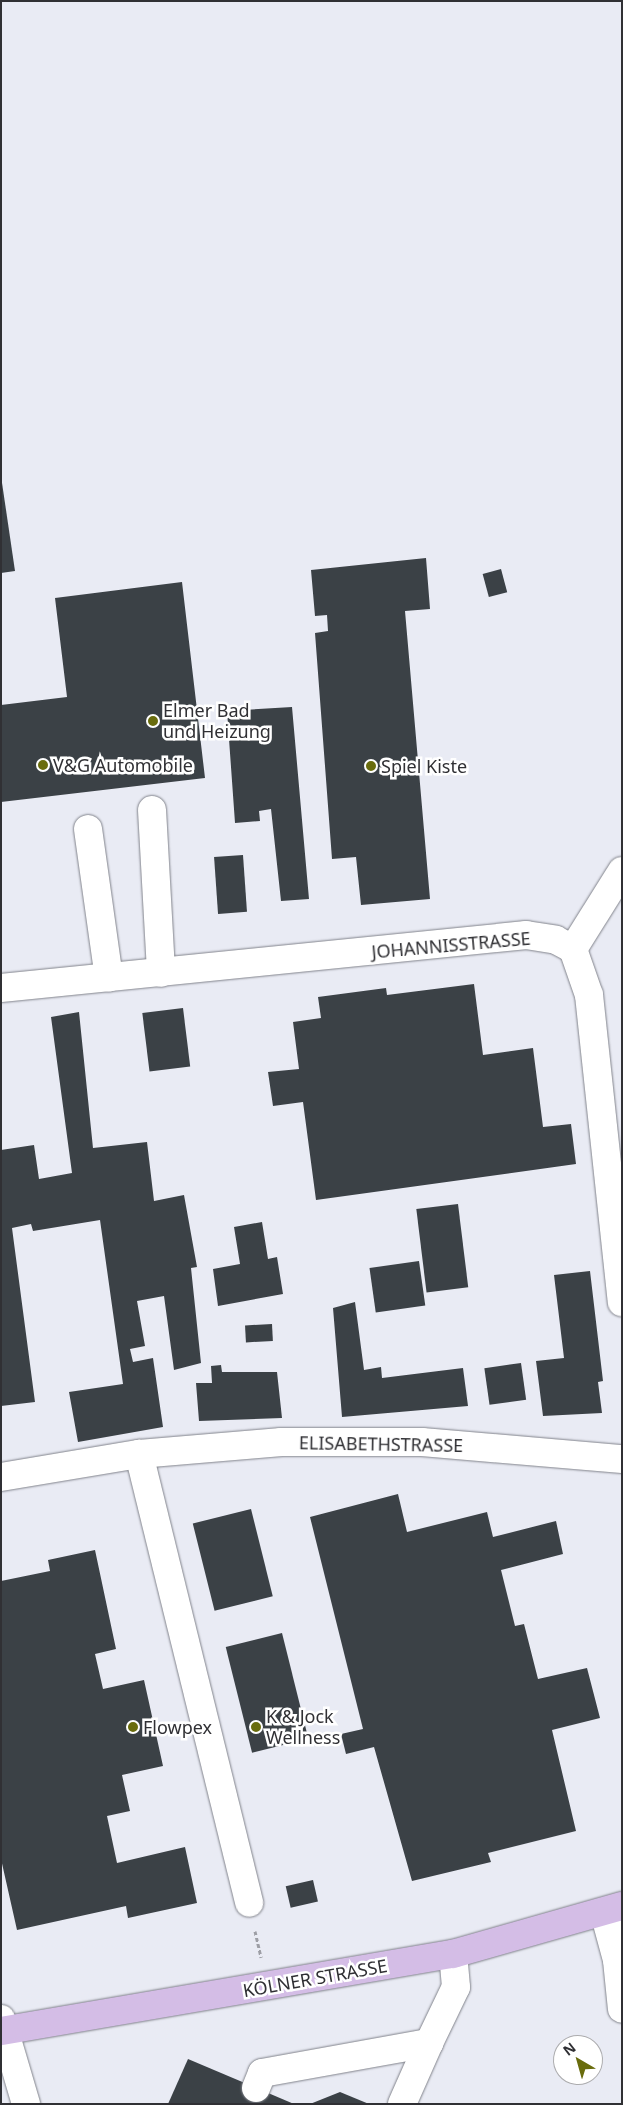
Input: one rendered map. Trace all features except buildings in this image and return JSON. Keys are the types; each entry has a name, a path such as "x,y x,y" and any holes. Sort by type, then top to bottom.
{"main road":[{"name":"KÖLNER STRASSE","path":"2,2026 267,1986 452,1954 613,1909"}],"street":[{"path":"152,810 161,973"},
{"path":"88,830 109,978"},
{"path":"622,871 573,949 589,995 622,1302"},
{"name":"JOHANNISSTRASSE","path":"1,988 526,935 573,949"},
{"name":"ELISABETHSTRASSE","path":"1,1477 139,1454 281,1442 422,1442 622,1459"},
{"path":"139,1454 249,1903"},
{"path":"613,1909 622,2009"},
{"path":"402,2104 456,1987 452,1954"},
{"path":"2,2026 26,2104"},
{"path":"256,2088 262,2073 429,2043"}],"path":[{"path":"249,1903 267,1986"}],"place":[{"name":"Elmer Bad und Heizung","path":"153,721"},
{"name":"V&G Automobile","path":"43,765"},
{"name":"Spiel Kiste","path":"371,766"},
{"name":"Flowpex","path":"133,1727"},
{"name":"K & Jock Wellness","path":"256,1727"}]}
